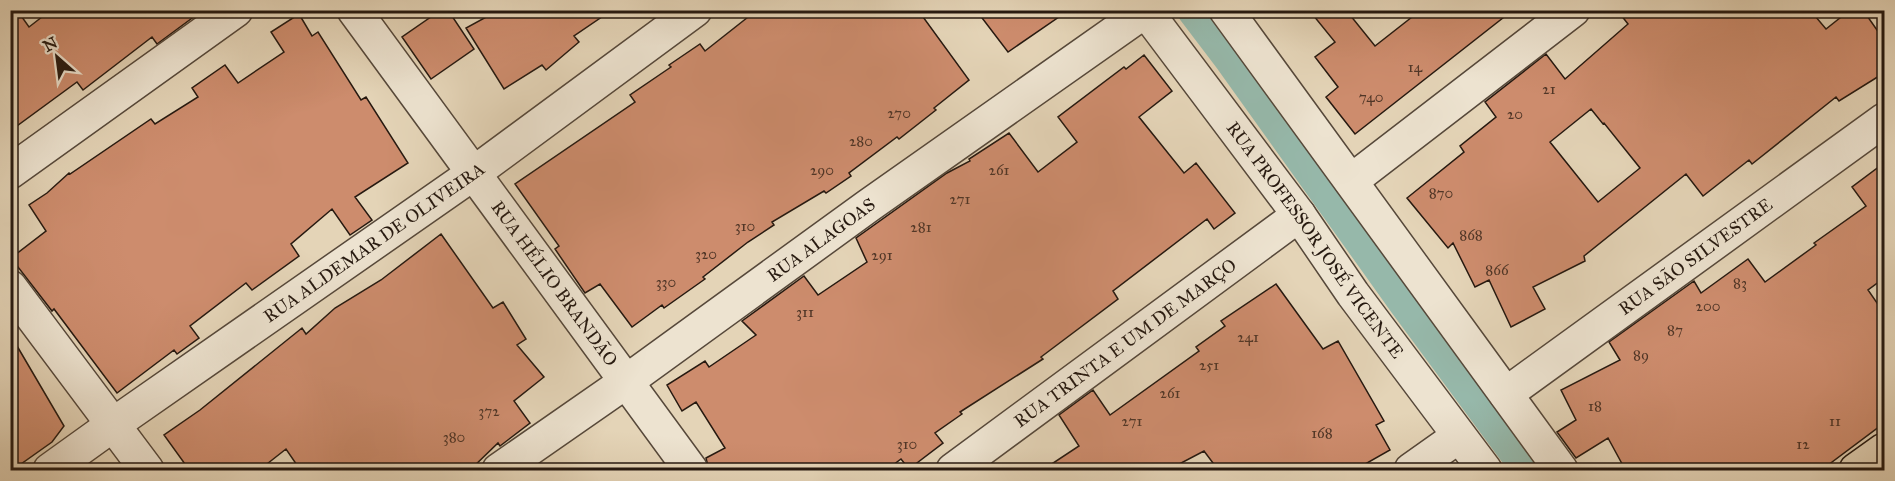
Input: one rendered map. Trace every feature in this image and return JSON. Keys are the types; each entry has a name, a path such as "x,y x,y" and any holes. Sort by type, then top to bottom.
{"main road":[{"path":"1856,471 1884,450"}],"street":[{"path":"10,172 236,10"},
{"name":"RUA HÉLIO BRANDÃO","path":"354,10 691,471"},
{"name":"RUA ALDEMAR DE OLIVEIRA","path":"50,471 474,173 695,10"},
{"path":"1226,10 1562,471"},
{"path":"1351,181 1573,10"},
{"name":"RUA PROFESSOR JOSÉ VICENTE","path":"1145,11 1299,215 1353,294 1485,471"},
{"name":"RUA ALAGOAS","path":"499,471 868,206 1145,11"},
{"name":"RUA SÃO SILVESTRE","path":"1506,394 1884,120"},
{"name":"RUA TRINTA E UM DE MARÇO","path":"952,471 1299,215"},
{"path":"10,287 147,471"},
{"path":"1411,471 1459,436"}],"building":[{"path":"10,10 17,10 29,27 51,10 203,10 157,44 152,37 83,90 77,82 10,131"},
{"path":"441,10 448,10 474,49 431,79 402,37"},
{"path":"499,10 612,10 574,36 579,42 546,70 542,65 504,89 466,28"},
{"path":"757,10 918,10 969,80 899,139 897,137 849,173 851,176 826,193 824,191 772,222 774,225 703,277 705,279 664,308 662,305 632,327 600,284 585,293 555,249 559,246 515,184 635,102 630,95 671,67 669,65 700,44 705,51"},
{"path":"976,10 1069,10 1008,52"},
{"path":"1309,10 1346,10 1375,46 1421,10 1513,10 1355,134 1326,97 1338,87 1315,57 1335,42"},
{"path":"1617,10 1810,10 1826,29 1850,10 1863,10 1884,40 1884,73 1839,101 1836,97 1752,164 1749,160 1703,196 1686,174 1584,256 1585,261 1533,287 1545,309 1511,327 1489,280 1475,287 1453,243 1448,248 1407,198 1464,152 1460,146 1496,117 1485,102 1546,54 1565,79 1628,24","holes":["1591,109 1640,168 1598,202 1550,142"]},
{"path":"299,14 312,36 318,32 361,100 366,97 408,163 355,197 372,220 350,235 332,209 291,244 299,256 252,290 246,283 190,326 199,338 177,354 174,350 117,393 54,309 52,311 11,258 46,231 29,205 47,193 69,173 151,119 155,124 198,97 192,88 225,65 238,83 284,52 271,32"},
{"path":"1144,55 1172,91 1139,117 1184,173 1196,163 1235,213 1214,229 1207,219 1113,291 1118,299 1041,357 1043,359 960,412 962,414 935,433 943,443 909,469 901,459 885,471 709,471 706,458 725,448 696,402 682,411 667,385 705,361 709,367 756,335 742,321 804,276 818,295 867,262 856,238 947,173 970,161 969,159 1009,133 1038,172 1077,142 1058,117 1124,67 1126,69"},
{"path":"1884,163 1884,278 1868,290 1884,313 1884,423 1820,471 1626,471 1608,438 1576,458 1557,432 1576,420 1561,390 1620,360 1609,342 1694,281 1701,293 1748,259 1765,282 1866,206 1852,187"},
{"path":"441,234 493,308 503,302 526,339 517,345 544,377 514,401 530,423 500,446 498,443 469,471 301,471 286,449 258,471 190,471 164,435 200,410 302,328 306,334 335,308 381,280"},
{"path":"1276,284 1323,349 1338,341 1384,421 1376,425 1390,450 1353,471 1219,471 1204,451 1166,471 1041,471 1079,446 1059,415 1093,390 1110,415 1199,351 1196,347 1225,326 1221,321"},
{"path":"10,334 64,426 52,442 11,471"}],"waterway":[{"path":"1194,10 1529,470"}]}
